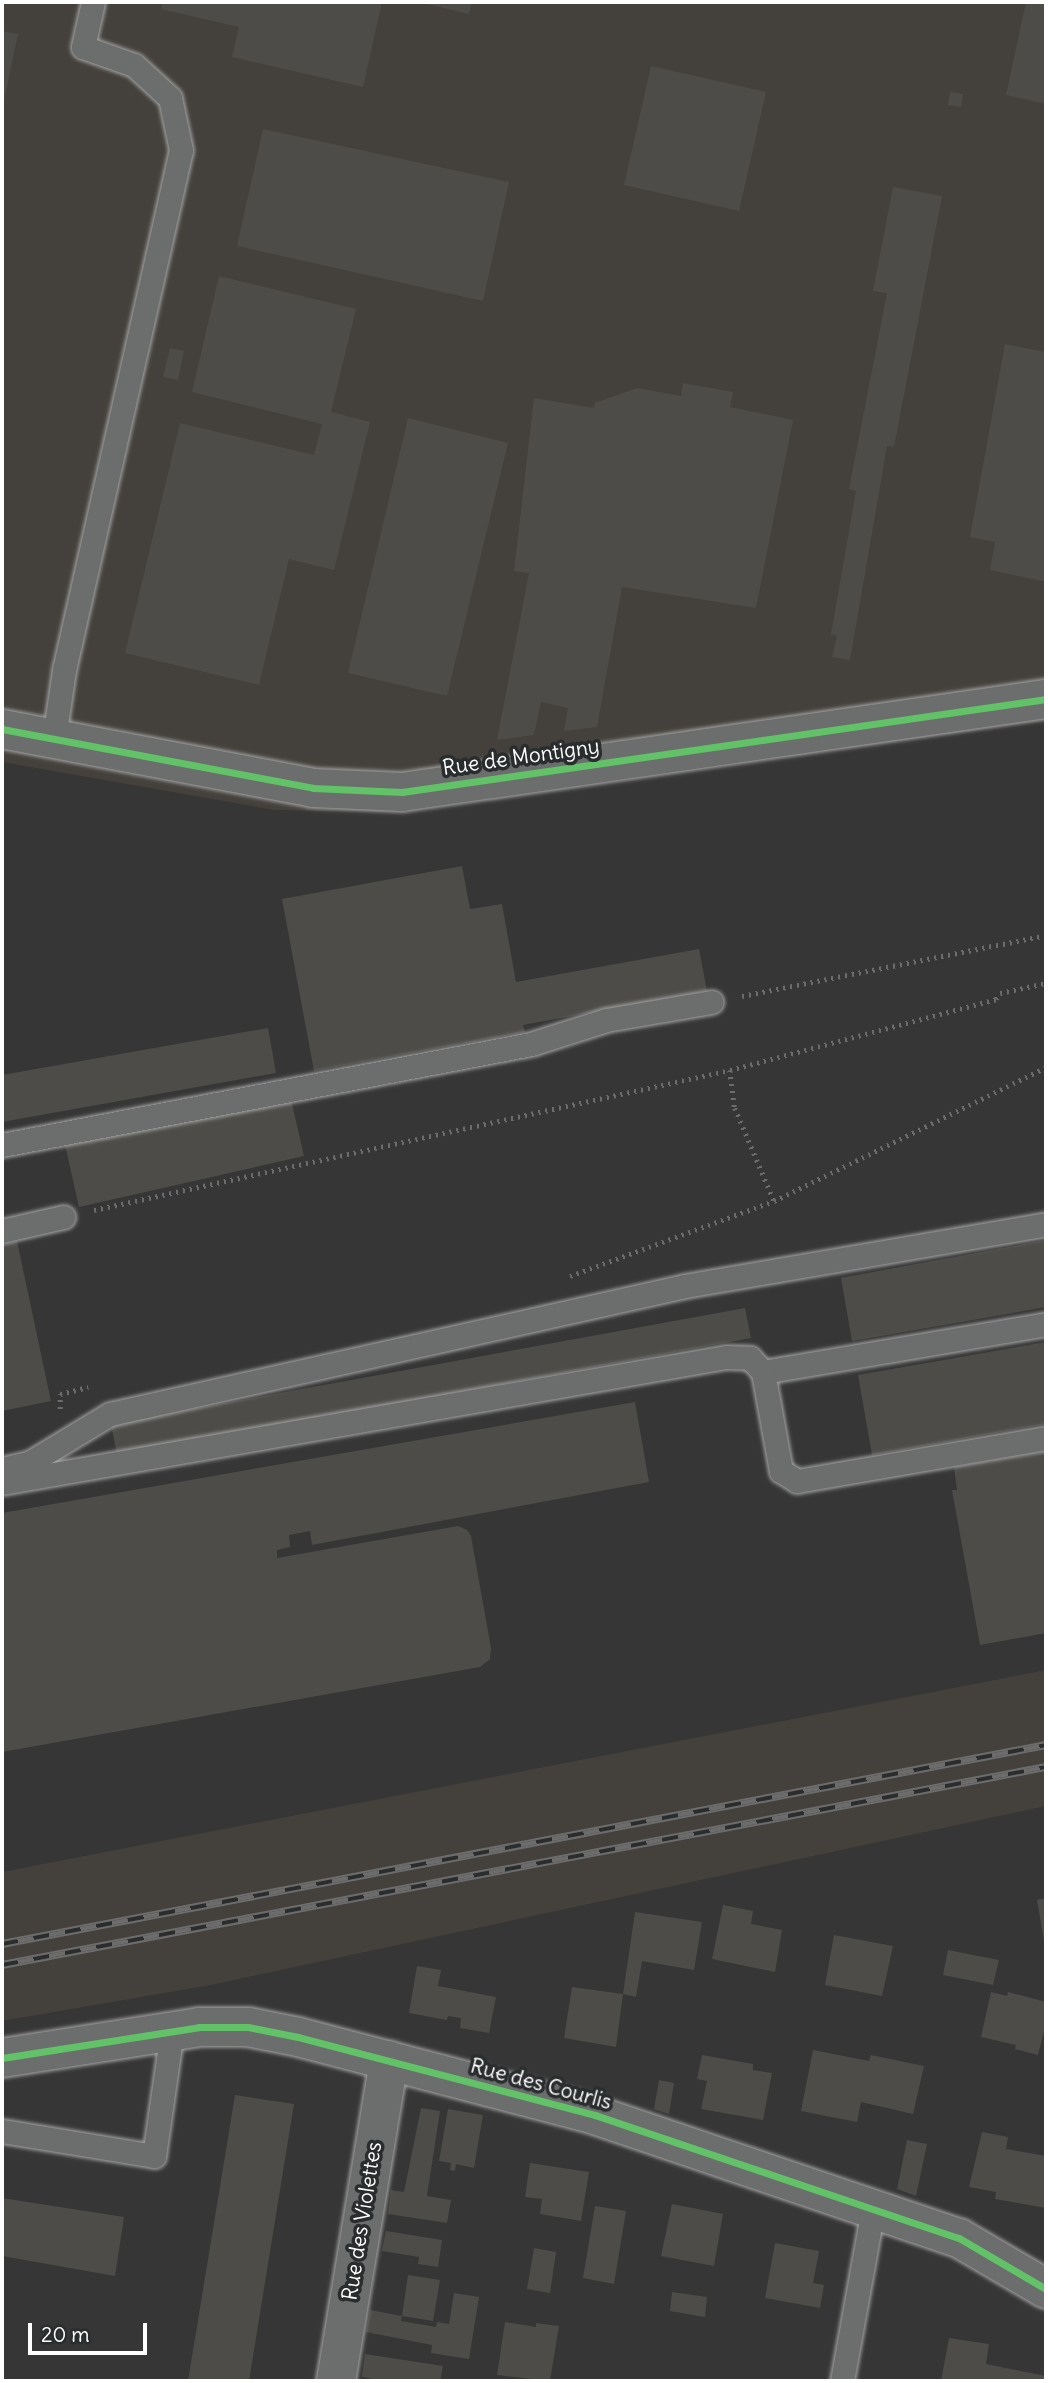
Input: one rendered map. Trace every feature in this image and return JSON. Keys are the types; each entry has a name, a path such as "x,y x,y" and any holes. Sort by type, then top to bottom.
{"street":[{"name":"Rue de Montigny","path":"2,729 313,788 402,792 1046,699"},
{"name":"Rue des Courlis","path":"2,2058 172,2031 248,2027 389,2060 595,2115 959,2238 1046,2289"},
{"name":"Rue des Violettes","path":"336,2381 389,2060"}],"lane":[{"path":"54,738 64,670 181,150 170,98 134,65 83,47 93,2"},
{"path":"2,1145 531,1044 606,1020 711,1002"},
{"path":"2,1231 63,1217"},
{"path":"2,1469 29,1463 110,1414 685,1286 1046,1224"},
{"path":"764,1372 1046,1324"},
{"path":"2,1483 726,1357 750,1357 764,1372 781,1471 797,1480 1046,1438"},
{"path":"2,2131 154,2156 172,2031"},
{"path":"842,2381 873,2209"}],"path":[{"path":"711,1002 1046,935"},
{"path":"63,1217 730,1070 996,999 1000,993 1046,983"},
{"path":"568,1277 774,1201 1046,1067"},
{"path":"730,1070 735,1108 774,1201"},
{"path":"62,1443 60,1394 100,1385"}],"shaded area":[{"path":"2,2 1046,2 1046,721 380,812 274,810 2,762"},
{"path":"1046,1670 1046,1806 211,1985 2,2021 2,1872"}],"building":[{"path":"162,2 382,2 363,87 232,57 239,27 161,9"},
{"path":"419,2 472,2 469,14"},
{"path":"1026,2 1046,2 1046,104 1006,95"},
{"path":"2,31 18,34 3,105 2,105"},
{"path":"651,66 766,92 739,211 624,185"},
{"path":"950,92 963,94 961,107 948,105"},
{"path":"263,129 509,182 483,301 237,246"},
{"path":"893,187 942,196 894,447 887,446 850,660 832,657 837,636 831,634 856,491 849,489 887,293 873,291"},
{"path":"219,276 356,309 331,412 370,422 334,570 289,559 259,685 125,653 180,423 314,455 322,424 192,392"},
{"path":"1005,344 1046,352 1046,582 990,570 995,542 970,537"},
{"path":"170,348 184,351 178,380 163,377"},
{"path":"683,383 733,392 730,407 793,420 756,608 622,587 597,727 564,731 568,708 541,702 534,735 497,740 529,573 514,571 534,398 594,408 595,403 637,388 681,396"},
{"path":"408,418 508,443 447,696 348,673"},
{"path":"462,866 470,909 502,904 516,982 699,949 707,991 523,1025 525,1032 314,1071 282,899"},
{"path":"268,1028 276,1073 2,1122 2,1075"},
{"path":"290,1095 304,1156 79,1207 65,1145"},
{"path":"1046,1240 1046,1307 852,1341 841,1278"},
{"path":"17,1241 51,1401 2,1411 2,1245"},
{"path":"745,1308 751,1338 117,1455 111,1424"},
{"path":"1046,1342 1046,1424 872,1455 858,1375"},
{"path":"635,1402 649,1482 312,1545 310,1531 289,1535 290,1547 277,1550 277,1558 458,1526 467,1530 471,1536 491,1648 490,1659 480,1667 2,1752 2,1513"},
{"path":"1046,1451 1046,1633 980,1645 952,1490 957,1490 954,1467"},
{"path":"1046,1898 1046,1947 1045,1947 1037,1900"},
{"path":"723,1905 753,1911 751,1924 782,1930 775,1972 712,1959"},
{"path":"635,1912 702,1922 694,1970 642,1961 636,1997 623,1994"},
{"path":"834,1935 893,1946 882,1996 825,1985"},
{"path":"948,1950 999,1960 993,1985 943,1975"},
{"path":"417,1966 441,1970 438,1986 496,1997 489,2033 460,2028 461,2018 448,2016 447,2020 409,2013"},
{"path":"572,1987 623,1994 616,2047 564,2038"},
{"path":"991,1992 1007,1996 1008,1992 1046,2002 1046,2023 1038,2055 1015,2049 1016,2045 981,2037"},
{"path":"813,2050 869,2061 871,2055 924,2066 913,2114 861,2102 857,2122 801,2111"},
{"path":"702,2055 753,2064 753,2070 772,2073 763,2120 701,2109 707,2081 697,2079"},
{"path":"659,2080 674,2083 669,2114 654,2109"},
{"path":"235,2095 294,2104 249,2381 188,2381"},
{"path":"421,2108 440,2111 427,2196 451,2200 447,2223 388,2214 391,2190 404,2192"},
{"path":"448,2109 483,2115 474,2168 456,2164 455,2171 450,2170 451,2163 439,2161"},
{"path":"982,2132 1008,2137 1006,2149 1046,2156 1046,2208 995,2199 996,2192 969,2187"},
{"path":"907,2140 927,2144 916,2196 897,2189"},
{"path":"530,2163 589,2172 581,2221 540,2214 542,2199 525,2197"},
{"path":"2,2198 124,2217 115,2276 2,2256"},
{"path":"672,2204 723,2214 714,2266 661,2256"},
{"path":"595,2206 626,2211 614,2284 583,2278"},
{"path":"386,2231 442,2240 438,2267 418,2264 419,2257 382,2251"},
{"path":"775,2243 819,2251 813,2283 824,2285 820,2308 765,2298"},
{"path":"534,2248 556,2252 550,2293 527,2289"},
{"path":"408,2275 440,2280 433,2321 402,2316"},
{"path":"672,2292 707,2297 705,2317 670,2311"},
{"path":"454,2293 479,2297 469,2359 431,2353 432,2345 366,2332 370,2310 402,2316 401,2321 436,2327 437,2322 449,2324"},
{"path":"505,2322 536,2327 536,2323 559,2326 550,2381 497,2375"},
{"path":"949,2338 989,2344 986,2364 1046,2376 1046,2381 941,2381"},
{"path":"365,2354 443,2366 440,2381 385,2381 362,2377"}],"railway":[{"path":"2,1944 1046,1745"},
{"path":"2,1965 1046,1767"}],"cycle path":[{"path":"2,729 313,788 402,792 1046,699"},
{"path":"2,2058 199,2027 248,2027 298,2037 595,2115 959,2238 1046,2289"}]}
